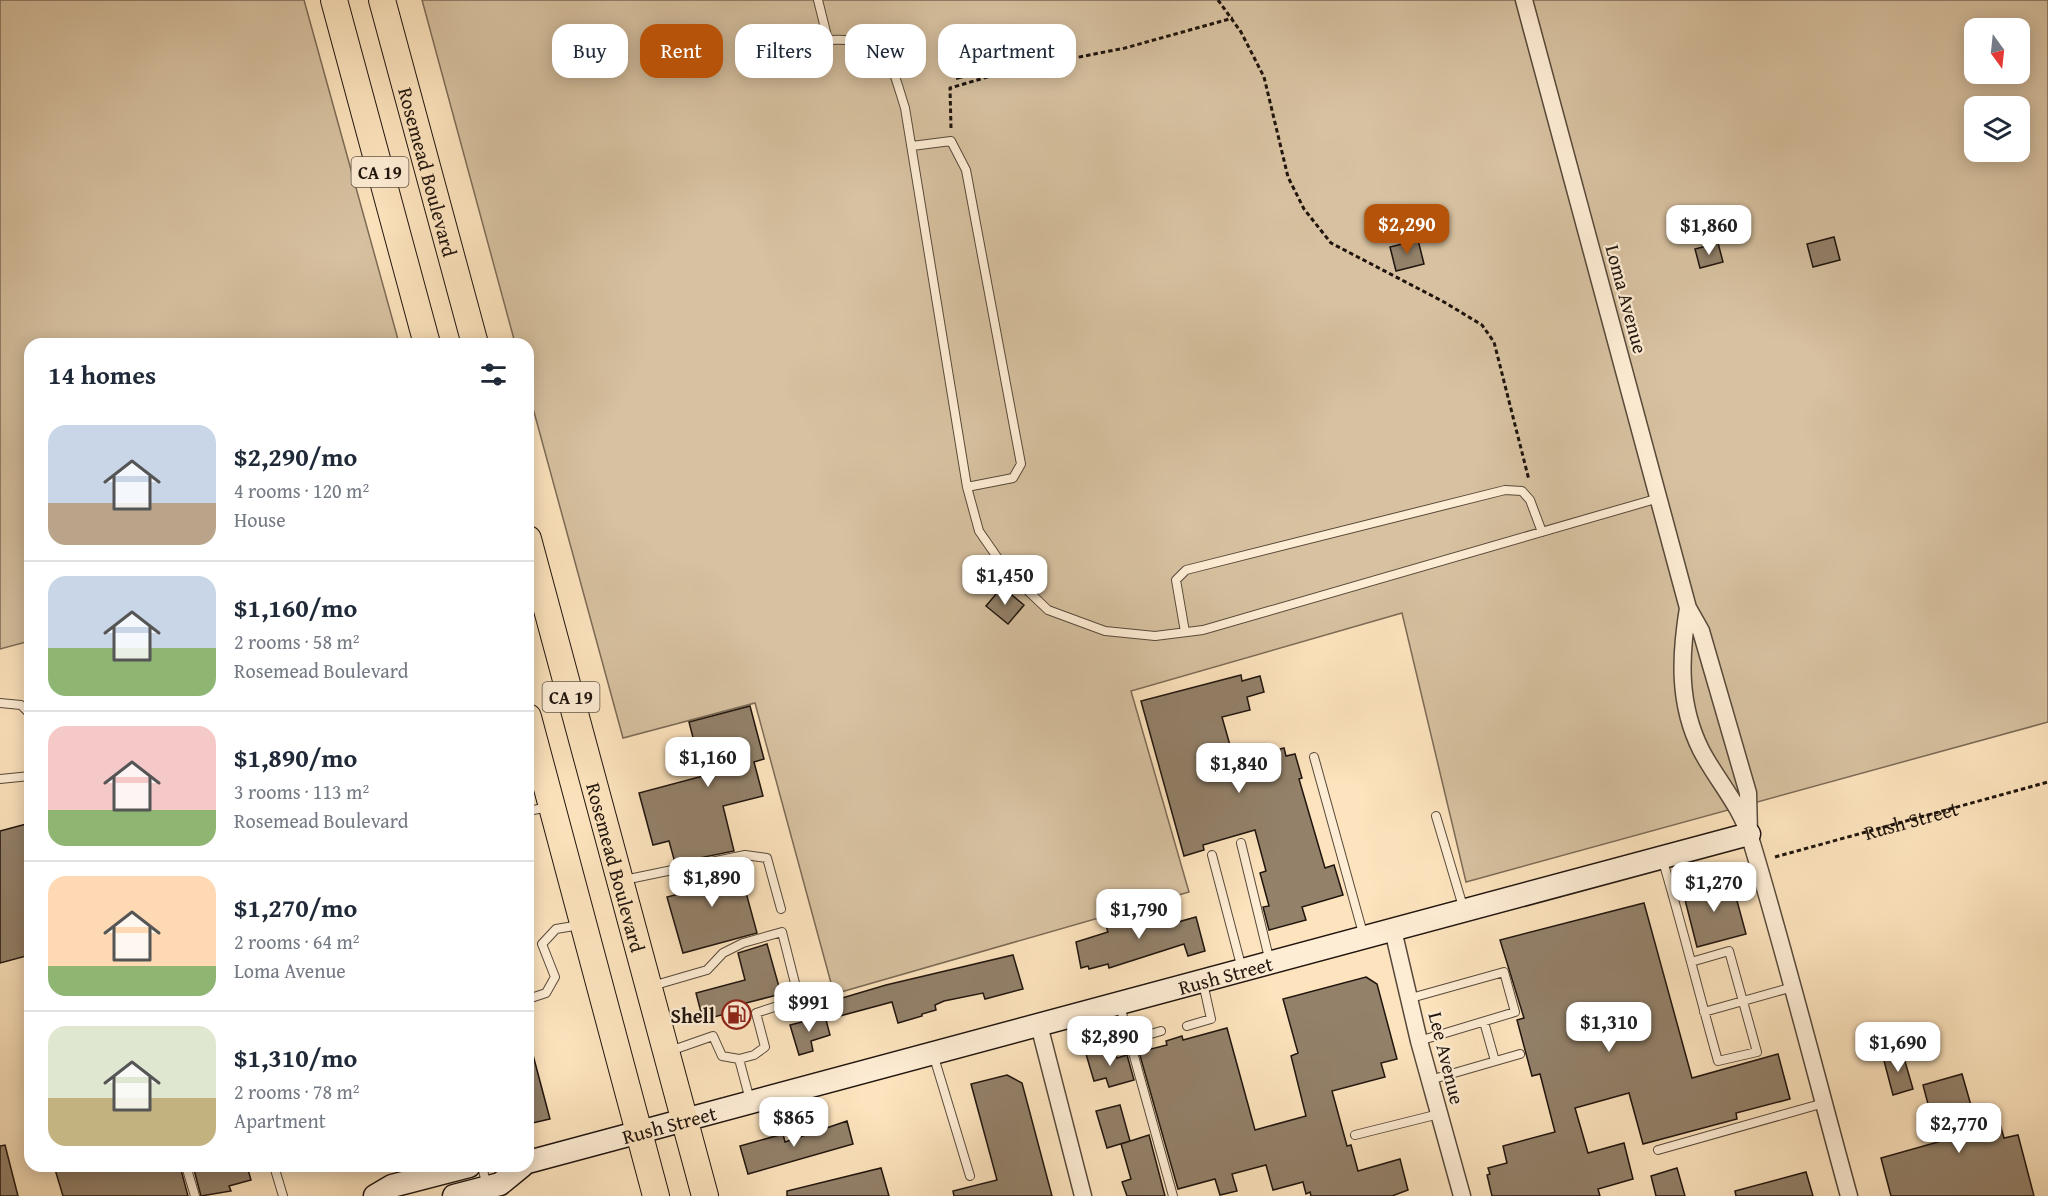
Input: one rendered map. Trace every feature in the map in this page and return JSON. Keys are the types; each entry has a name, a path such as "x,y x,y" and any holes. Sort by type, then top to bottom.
{"main road":[{"name":"CA 19","path":"334,0 425,338"},
{"name":"Rosemead Boulevard","path":"382,0 473,338"},
{"name":"Rosemead Boulevard","path":"534,561 705,1196"},
{"name":"CA 19","path":"534,763 540,809 583,924 656,1196"}],"street":[{"name":"Loma Avenue","path":"1524,0 1688,608 1701,631 1748,792 1749,834"},
{"name":"Loma Avenue","path":"1688,608 1683,642 1681,684 1691,725 1701,751 1718,775 1749,834 1849,1196"},
{"name":"Rush Street","path":"534,1160 1749,834"},
{"name":"Lee Avenue","path":"1393,930 1411,998 1419,1041 1462,1196"},
{"path":"1039,1025 1083,1196"},
{"path":"375,1196 403,1189 433,1172"},
{"path":"454,1196 486,1183 501,1184 515,1172"}],"lane":[{"path":"818,0 828,40 854,39 878,48 890,60 906,108 967,487 979,531 1006,570 1048,610 1105,631 1155,636 1185,632 1214,626 1660,498"},
{"path":"912,147 951,141 966,171 1021,464 1013,478 967,487"},
{"path":"1185,632 1176,580 1186,570 1504,490 1522,492 1530,500 1542,532"},
{"path":"0,703 21,705 24,708"},
{"path":"1314,757 1364,937"},
{"path":"0,779 24,777"},
{"path":"1436,816 1464,911"},
{"path":"1241,843 1270,963"},
{"path":"620,881 745,855 767,858 781,909"},
{"path":"1212,855 1242,970"},
{"path":"1662,857 1718,1061 1757,1052 1729,951 1691,962"},
{"path":"534,997 546,993 555,976 542,944 556,929 583,924"},
{"path":"649,987 707,970 723,953 743,943 782,932 798,995 787,1003 756,1013 765,1047 754,1055 739,1059 722,1056 713,1036 666,1052"},
{"path":"1411,998 1504,972 1515,1012 1419,1041"},
{"path":"1187,1026 1211,1019 1202,981"},
{"path":"1704,1012 1793,987"},
{"path":"1119,1003 1173,1196"},
{"path":"1484,1022 1495,1061"},
{"path":"1130,1040 1161,1031"},
{"path":"933,1054 970,1176"},
{"path":"1430,1080 1520,1054"},
{"path":"739,1059 750,1103"},
{"path":"1658,1150 1824,1103"},
{"path":"1355,1135 1440,1114"},
{"path":"188,1172 195,1196"},
{"path":"276,1172 283,1196"}],"path":[{"path":"1218,0 1233,18 1264,77 1287,177 1304,209 1331,243 1444,302 1482,326 1494,342 1528,472 1530,500"},
{"path":"951,141 950,88 1008,71 1125,48 1233,18"},
{"name":"Rush Street","path":"1775,856 2048,782"}],"shaded area":[{"path":"0,0 304,0 398,338 24,338 24,643 0,649"},
{"path":"422,0 2048,0 2048,722 1466,882 1402,613 1131,691 1189,892 834,994 755,703 623,738 534,412 534,338 514,338"}],"building":[{"path":"1834,237 1840,260 1813,267 1807,244"},
{"path":"1418,240 1424,264 1396,271 1390,247"},
{"path":"1718,243 1723,262 1700,268 1695,249"},
{"path":"1002,587 1024,605 1008,624 986,606"},
{"path":"1241,675 1242,681 1260,676 1264,692 1247,697 1250,710 1222,717 1233,756 1260,749 1261,754 1284,748 1286,756 1295,754 1302,778 1299,779 1325,868 1334,865 1343,895 1302,907 1306,920 1269,930 1263,907 1269,906 1260,873 1266,871 1255,830 1203,845 1204,850 1184,856 1141,701"},
{"path":"750,706 764,759 754,762 763,796 723,806 734,851 675,863 669,841 653,845 639,793 703,776 689,722"},
{"path":"24,825 24,957 0,963 0,831"},
{"path":"738,863 757,933 683,953 667,897 683,893 678,875"},
{"path":"1723,881 1733,886 1746,934 1697,947 1683,892"},
{"path":"1644,903 1692,1078 1778,1054 1790,1099 1736,1113 1737,1119 1643,1144 1629,1093 1575,1108 1588,1153 1624,1143 1633,1179 1598,1189 1600,1196 1492,1196 1487,1175 1490,1174 1488,1168 1507,1163 1503,1146 1555,1132 1540,1074 1532,1076 1517,1020 1524,1018 1500,940"},
{"path":"1158,908 1167,925 1196,917 1205,951 1188,956 1184,944 1109,968 1108,964 1089,969 1088,966 1081,968 1076,942 1108,932 1106,926"},
{"path":"767,944 781,994 742,1004 743,1009 703,1020 696,993 745,980 738,953"},
{"path":"1013,955 1023,989 985,999 983,993 944,1001 935,1005 936,1010 898,1023 892,1002 836,1017 832,1001 886,985"},
{"path":"1366,977 1377,984 1397,1059 1381,1063 1385,1077 1332,1091 1347,1146 1351,1145 1358,1171 1400,1159 1408,1190 1392,1196 1311,1196 1310,1192 1306,1194 1303,1182 1273,1190 1266,1165 1232,1174 1237,1191 1220,1195 1215,1179 1178,1189 1139,1052 1167,1045 1166,1041 1182,1036 1183,1040 1227,1028 1255,1130 1306,1116 1291,1056 1298,1053 1283,999"},
{"path":"825,1016 830,1035 811,1041 813,1051 799,1055 790,1025"},
{"path":"1114,1047 1117,1058 1127,1055 1134,1080 1109,1087 1106,1078 1094,1081 1086,1054"},
{"path":"1902,1051 1913,1089 1893,1095 1883,1057"},
{"path":"534,1059 550,1119 534,1123"},
{"path":"1962,1074 1978,1130 2000,1124 2004,1138 2018,1135 2034,1196 1891,1196 1881,1158 1938,1142 1923,1085"},
{"path":"1007,1075 1022,1083 1052,1196 954,1196 953,1191 997,1180 971,1084"},
{"path":"1120,1105 1130,1141 1107,1148 1096,1111"},
{"path":"847,1121 853,1144 748,1174 740,1146 783,1134 785,1142"},
{"path":"1149,1135 1165,1196 1127,1196 1122,1182 1131,1179 1121,1144"},
{"path":"5,1145 18,1196 0,1196 0,1146"},
{"path":"881,1168 889,1196 787,1196 787,1191"},
{"path":"1677,1168 1685,1196 1656,1196 1651,1176"},
{"path":"56,1172 182,1172 188,1196 63,1196"},
{"path":"195,1172 249,1172 251,1180 229,1186 231,1191 201,1196"},
{"path":"1806,1172 1813,1196 1736,1196 1735,1191"}],"place":[{"name":"Shell","path":"736,1015"}]}
